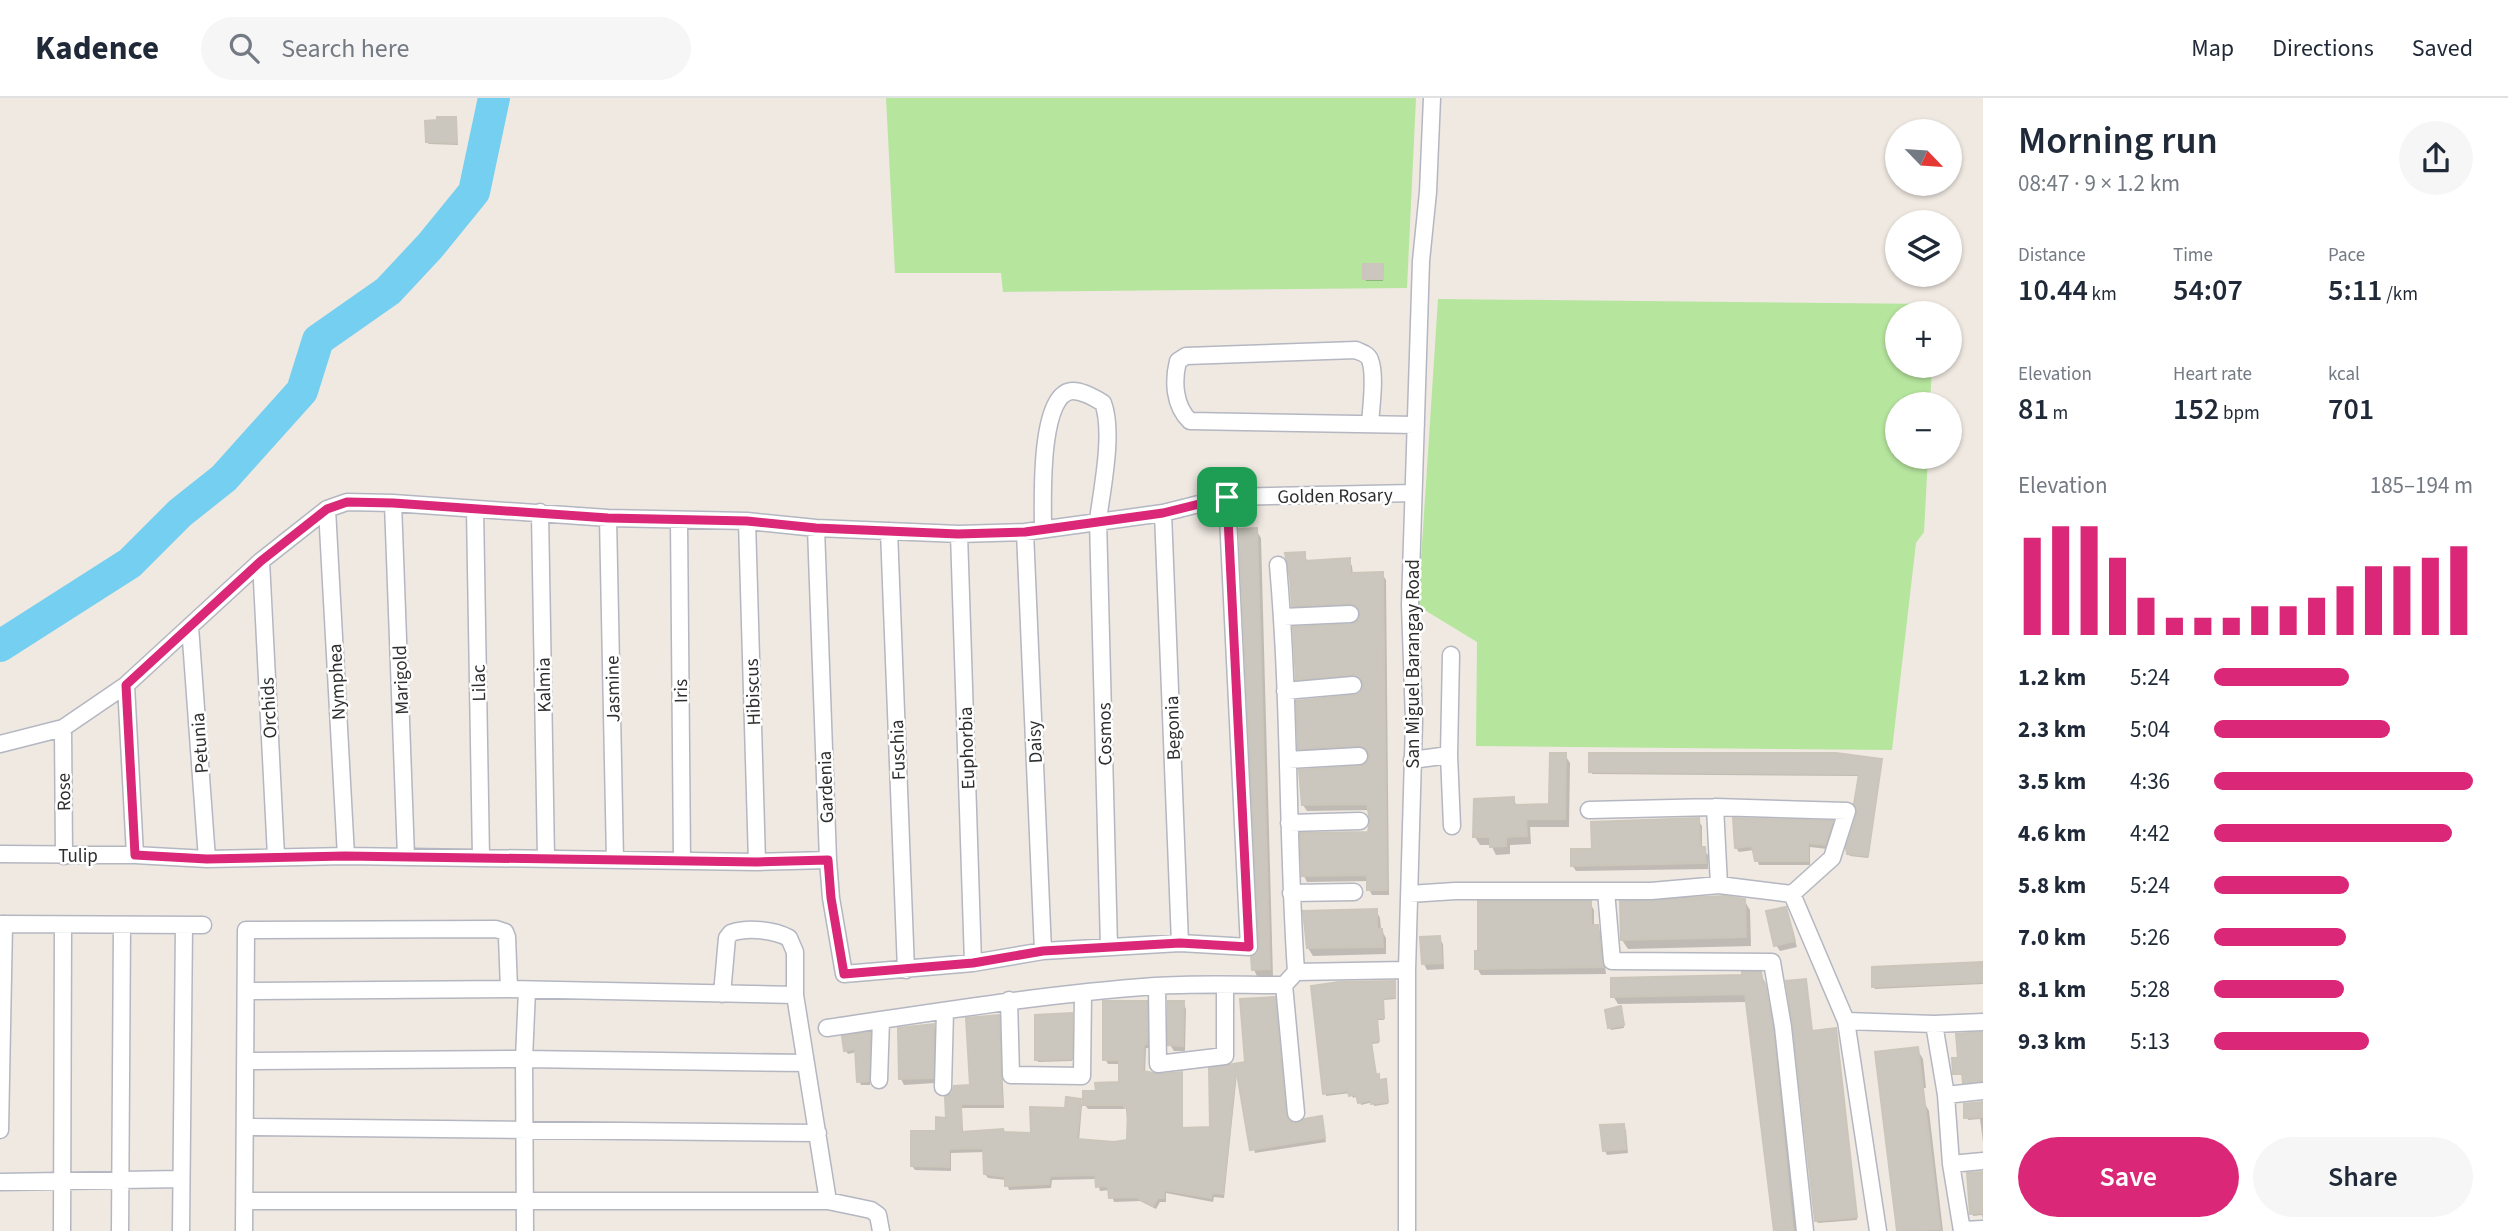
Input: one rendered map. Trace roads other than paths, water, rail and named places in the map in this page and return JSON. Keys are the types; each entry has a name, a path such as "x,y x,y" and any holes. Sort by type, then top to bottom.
{"street":[{"name":"San Miguel Barangay Road","path":"1407,1231 1407,970 1414,721 1410,605 1421,261 1433,98"},
{"path":"1370,424 1373,374 1366,354 1356,350 1186,356 1178,361 1177,397 1182,414 1190,421 1416,425"},
{"name":"Cosmos","path":"1043,529 1044,444 1055,406 1060,397 1073,390 1103,403 1106,412 1106,460 1098,520 1109,947"},
{"name":"Golden Rosary","path":"0,744 62,729 126,685 261,561 327,509 347,502 608,518 747,521 816,528 958,534 1025,532 1163,513 1227,497 1413,493"},
{"name":"Gardenia","path":"816,528 828,860 831,898 844,974 973,963 1043,951 1180,943 1249,947 1227,497"},
{"name":"Marigold","path":"393,503 406,857"},
{"name":"Nymphea","path":"327,509 345,856"},
{"name":"Lilac","path":"475,509 481,858"},
{"name":"Kalmia","path":"540,512 546,859"},
{"name":"Begonia","path":"1163,513 1180,943"},
{"name":"Jasmine","path":"608,518 615,860"},
{"name":"Iris","path":"678,521 682,861"},
{"name":"Hibiscus","path":"747,521 757,862"},
{"name":"Fuschia","path":"889,531 906,970"},
{"name":"Daisy","path":"1025,532 1043,951"},
{"name":"Euphorbia","path":"958,534 973,963"},
{"name":"Orchids","path":"261,561 276,856"},
{"path":"1278,565 1283,617 1291,893 1296,972"},
{"path":"1283,617 1350,614"},
{"name":"Petunia","path":"190,626 207,859"},
{"path":"1451,655 1449,755 1452,826"},
{"path":"126,685 135,855"},
{"path":"1285,691 1353,685"},
{"name":"Rose","path":"62,729 64,856"},
{"path":"1412,760 1449,755"},
{"path":"1288,760 1359,756"},
{"path":"1409,894 1455,891 1651,891 1718,885 1792,894 1832,858 1846,811 1715,807 1589,810"},
{"path":"1715,807 1718,885"},
{"path":"1289,823 1360,821"},
{"name":"Tulip","path":"0,854 135,855 207,859 345,856 757,862 828,860"},
{"path":"1606,891 1612,961 1772,962 1783,1027 1805,1231"},
{"path":"1291,893 1354,892"},
{"path":"1792,894 1846,1021 1878,1231"},
{"path":"0,1129 2,924 204,925"},
{"path":"120,1231 122,925"},
{"path":"181,1231 184,925"},
{"path":"62,1231 63,926"},
{"path":"244,1231 246,930 501,930 507,937 509,989"},
{"path":"722,994 727,938 731,933 778,933 789,938 794,952 795,995 828,1201"},
{"path":"827,1028 1009,1000 1157,986 1283,985 1296,972 1407,970"},
{"path":"1157,986 1158,1064 1225,1056 1225,985"},
{"path":"1283,985 1296,1113"},
{"path":"246,991 509,989 795,995"},
{"path":"525,1231 524,1059 527,990"},
{"path":"1009,1000 1012,1075 1082,1076 1083,993"},
{"path":"943,1087 946,1011"},
{"path":"879,1080 881,1020"},
{"path":"1846,1021 1934,1024 1983,1022"},
{"path":"1934,1024 1946,1095 1951,1164 1962,1231 1983,1229"},
{"path":"245,1061 524,1059 806,1063"},
{"path":"1946,1095 1983,1091"},
{"path":"245,1127 818,1133"},
{"path":"1951,1164 1983,1161"},
{"path":"0,1182 181,1179"},
{"path":"244,1201 828,1201 871,1210 878,1215 881,1231"}],"waterway":[{"path":"0,646 130,563 180,513 224,478 302,391 318,340 388,291 430,246 474,192 494,98"}]}
